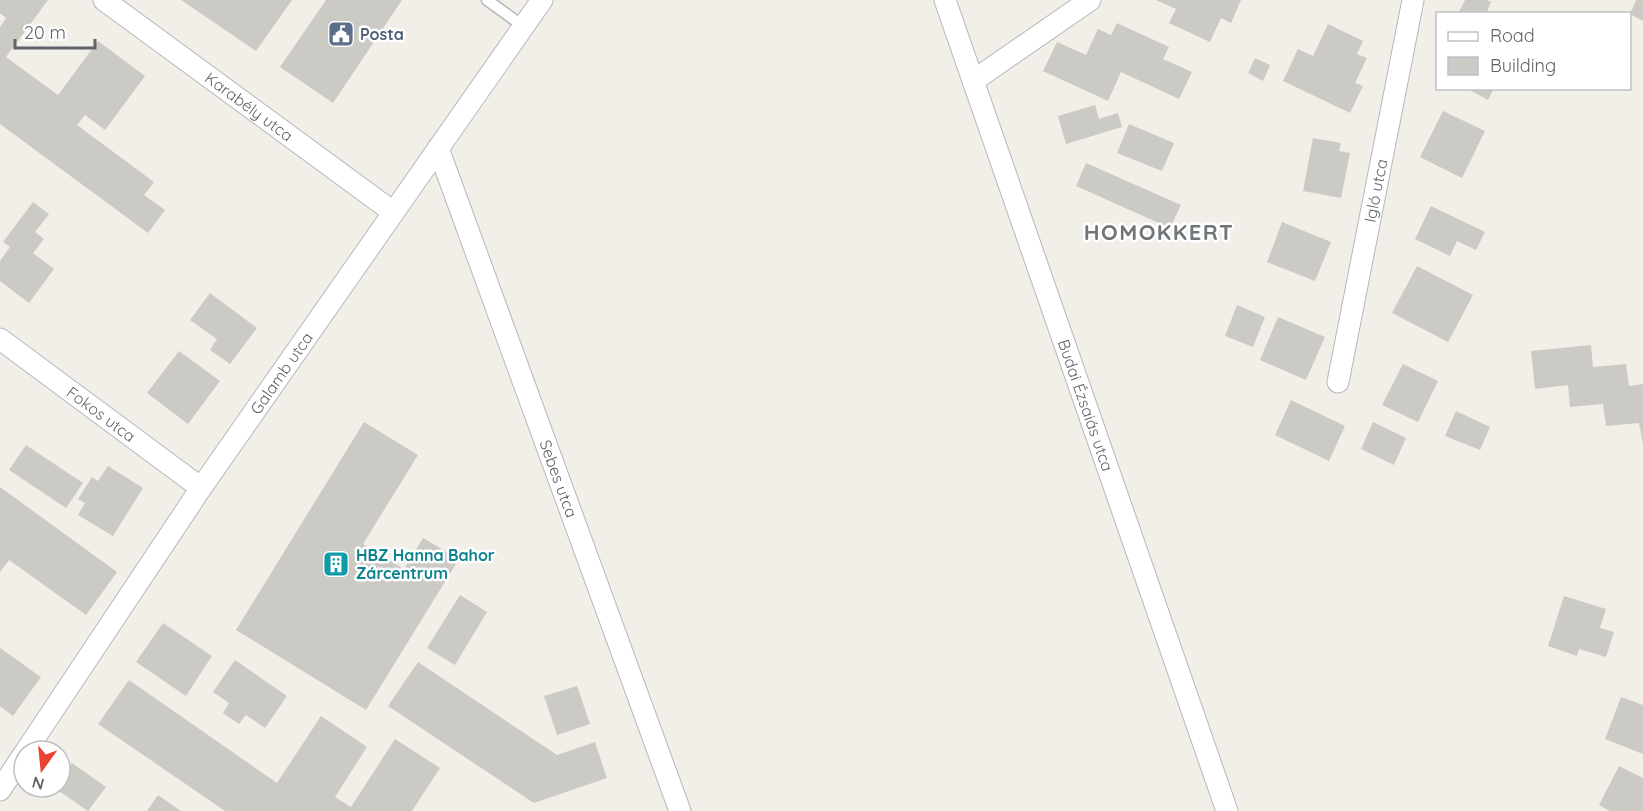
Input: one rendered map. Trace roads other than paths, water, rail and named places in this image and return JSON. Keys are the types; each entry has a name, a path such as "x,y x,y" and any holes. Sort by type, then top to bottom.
{"street":[{"name":"Karabély utca","path":"104,0 393,212"},
{"name":"Galamb utca","path":"34,739 201,488 542,0"},
{"name":"Budai Ézsaiás utca","path":"945,0 1227,811"},
{"path":"973,81 1090,0"},
{"name":"Igló utca","path":"1338,382 1413,0"},
{"name":"Sebes utca","path":"438,148 680,811"},
{"name":"Fokos utca","path":"0,339 201,488"},
{"name":"Galamb utca","path":"2,781 12,769"}],"lane":[{"path":"487,0 523,26"}],"place":[{"name":"Posta","path":"341,34"},
{"name":"HBZ Hanna Bahor Zárcentrum","path":"336,564"}],"district":[{"name":"HOMOKKERT","path":"1159,232"}]}
